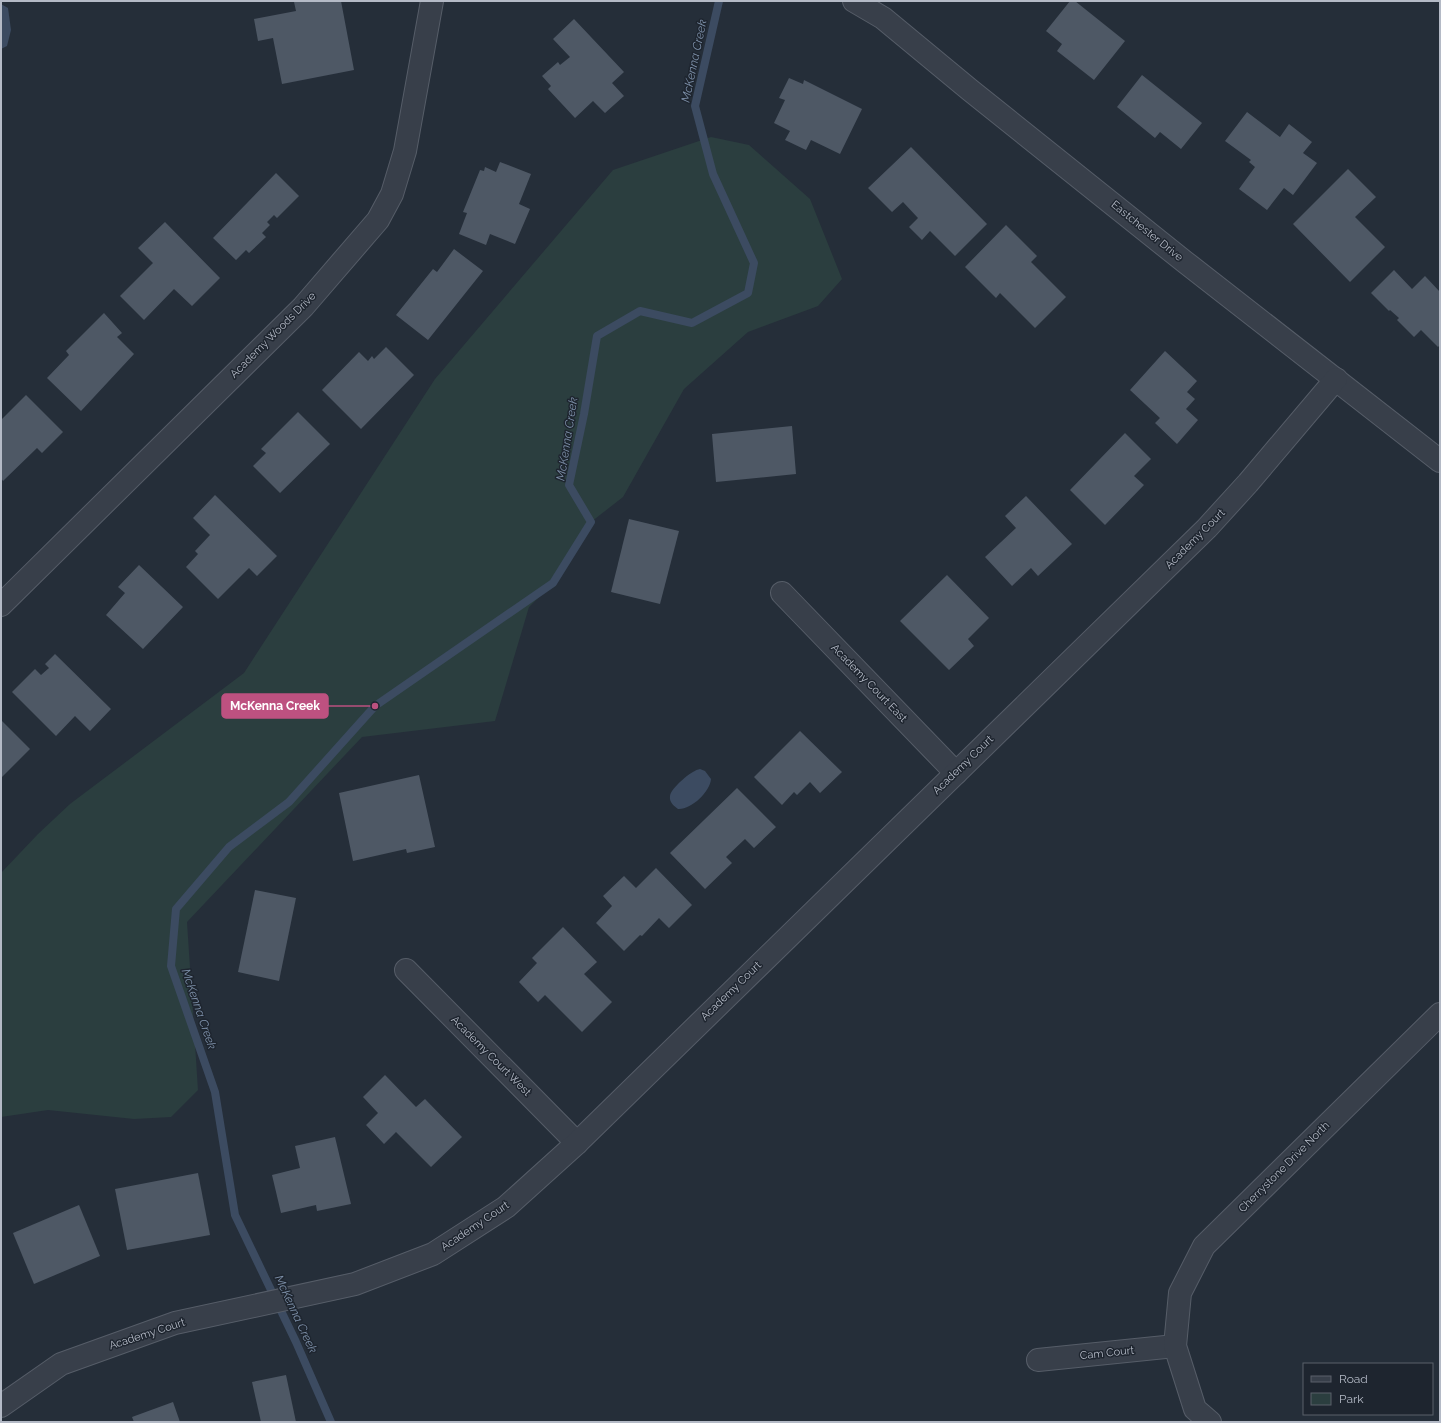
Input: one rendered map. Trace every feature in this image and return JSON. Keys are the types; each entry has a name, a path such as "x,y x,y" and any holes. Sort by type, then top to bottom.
{"street":[{"name":"Academy Woods Drive","path":"1,605 303,307 378,220 392,194 405,151 432,1"},
{"name":"Eastchester Drive","path":"854,1 883,18 970,90 1440,461"},
{"name":"Academy Court","path":"1,1406 61,1364 175,1323 355,1284 433,1254 506,1207 577,1143 1207,528 1248,483 1336,379"},
{"name":"Academy Court East","path":"782,593 956,773"},
{"name":"Academy Court West","path":"406,970 577,1143"},
{"name":"Cherrystone Drive North","path":"1175,1346 1180,1293 1204,1246 1440,1014"},
{"name":"Cam Court","path":"1038,1360 1175,1346"},
{"path":"1175,1346 1195,1409 1210,1422"}],"green space":[{"path":"711,137 749,145 810,199 842,279 818,306 748,332 684,389 623,497 591,522 553,583 529,607 495,721 362,737 187,922 198,1090 171,1117 134,1119 48,1110 1,1117 1,873 38,834 70,804 244,673 435,379 613,170"}],"water":[{"path":"1,4 8,8 11,30 7,46 1,49"},
{"path":"700,769 705,771 711,779 710,784 704,794 694,803 683,809 678,809 670,800 671,793 682,780 696,770"}],"building":[{"path":"341,1 354,70 282,84 273,38 258,41 254,19 296,11 294,2"},
{"path":"1070,1 1075,1 1125,41 1094,80 1057,51 1062,44 1046,31"},
{"path":"574,19 624,72 612,83 624,96 605,113 593,101 575,118 548,89 551,86 542,76 558,62 560,65 570,57 553,39"},
{"path":"1142,75 1202,123 1181,149 1160,132 1155,138 1117,107"},
{"path":"789,78 803,84 804,80 862,109 840,154 811,140 806,150 785,140 790,131 774,123 785,100 779,98"},
{"path":"1247,112 1280,137 1289,124 1312,142 1303,153 1317,163 1293,195 1284,188 1267,210 1239,189 1255,167 1249,162 1251,160 1225,141"},
{"path":"911,147 987,224 955,256 930,231 922,240 909,227 918,218 903,202 892,212 868,188"},
{"path":"500,162 531,174 519,204 530,209 515,244 490,234 486,245 459,234 467,213 463,212 480,170 484,171 485,167 496,172"},
{"path":"1348,169 1376,197 1355,217 1385,247 1350,282 1293,224"},
{"path":"276,173 299,196 277,218 274,215 267,222 270,225 262,233 266,237 249,253 246,250 236,260 213,238"},
{"path":"165,222 220,278 192,306 174,289 144,320 120,296 153,263 138,248"},
{"path":"1006,225 1037,256 1031,262 1066,297 1035,328 1000,293 996,298 965,267"},
{"path":"454,249 483,271 428,340 396,315 433,269 437,272"},
{"path":"1394,270 1412,289 1425,276 1440,292 1440,345 1438,347 1421,330 1414,337 1397,320 1399,318 1390,310 1389,311 1371,293"},
{"path":"104,313 122,333 117,337 134,354 81,411 47,378 69,355 66,351"},
{"path":"386,347 414,375 361,429 322,390 359,352 368,361 372,356 374,359"},
{"path":"1165,351 1197,381 1187,392 1195,399 1186,409 1198,420 1177,444 1155,423 1160,418 1130,390"},
{"path":"26,395 63,432 42,453 37,448 3,481 1,478 1,420"},
{"path":"298,412 330,444 280,493 253,466 266,453 261,449"},
{"path":"792,426 796,474 716,482 712,434"},
{"path":"1125,433 1151,459 1134,476 1144,485 1105,525 1070,490"},
{"path":"215,495 277,556 257,576 249,568 218,599 186,567 198,554 195,551 210,535 193,518"},
{"path":"1026,496 1072,544 1038,576 1031,568 1012,586 985,557 1016,528 1005,516"},
{"path":"629,519 679,531 660,604 611,592"},
{"path":"139,565 183,607 143,649 106,615 125,593 118,587"},
{"path":"947,575 989,618 968,639 974,646 949,670 900,621"},
{"path":"55,654 111,709 90,731 75,716 56,736 12,692 35,669 41,675 49,668 45,664"},
{"path":"1,720 30,749 1,778"},
{"path":"800,731 842,772 820,793 810,782 797,795 794,792 782,805 754,777"},
{"path":"419,775 435,847 407,853 406,849 353,861 339,793"},
{"path":"737,788 776,827 754,848 745,839 726,857 732,863 705,889 670,853"},
{"path":"656,868 692,905 669,928 659,918 642,936 640,935 624,951 596,923 612,906 603,896 624,876 636,888"},
{"path":"255,890 296,898 279,981 238,972"},
{"path":"563,927 597,962 584,974 612,1002 582,1032 545,995 538,1002 519,982 537,963 532,958"},
{"path":"385,1075 416,1107 425,1099 462,1137 431,1167 396,1132 384,1144 366,1125 378,1113 363,1097"},
{"path":"335,1137 351,1204 317,1211 316,1205 281,1213 272,1175 300,1168 295,1146"},
{"path":"198,1173 210,1235 127,1250 115,1189"},
{"path":"79,1205 100,1256 34,1284 13,1233"},
{"path":"286,1375 296,1422 261,1422 252,1382"},
{"path":"173,1402 180,1422 134,1422 132,1417"}],"waterway":[{"name":"McKenna Creek","path":"331,1422 296,1342 235,1215 215,1092 171,966 176,909 229,847 289,802 375,706 553,583 591,522 569,485 584,414 597,336 640,311 692,323 748,293 754,263 713,174 695,106 719,1"}],"place":[{"name":"McKenna Creek","path":"375,706"}]}
